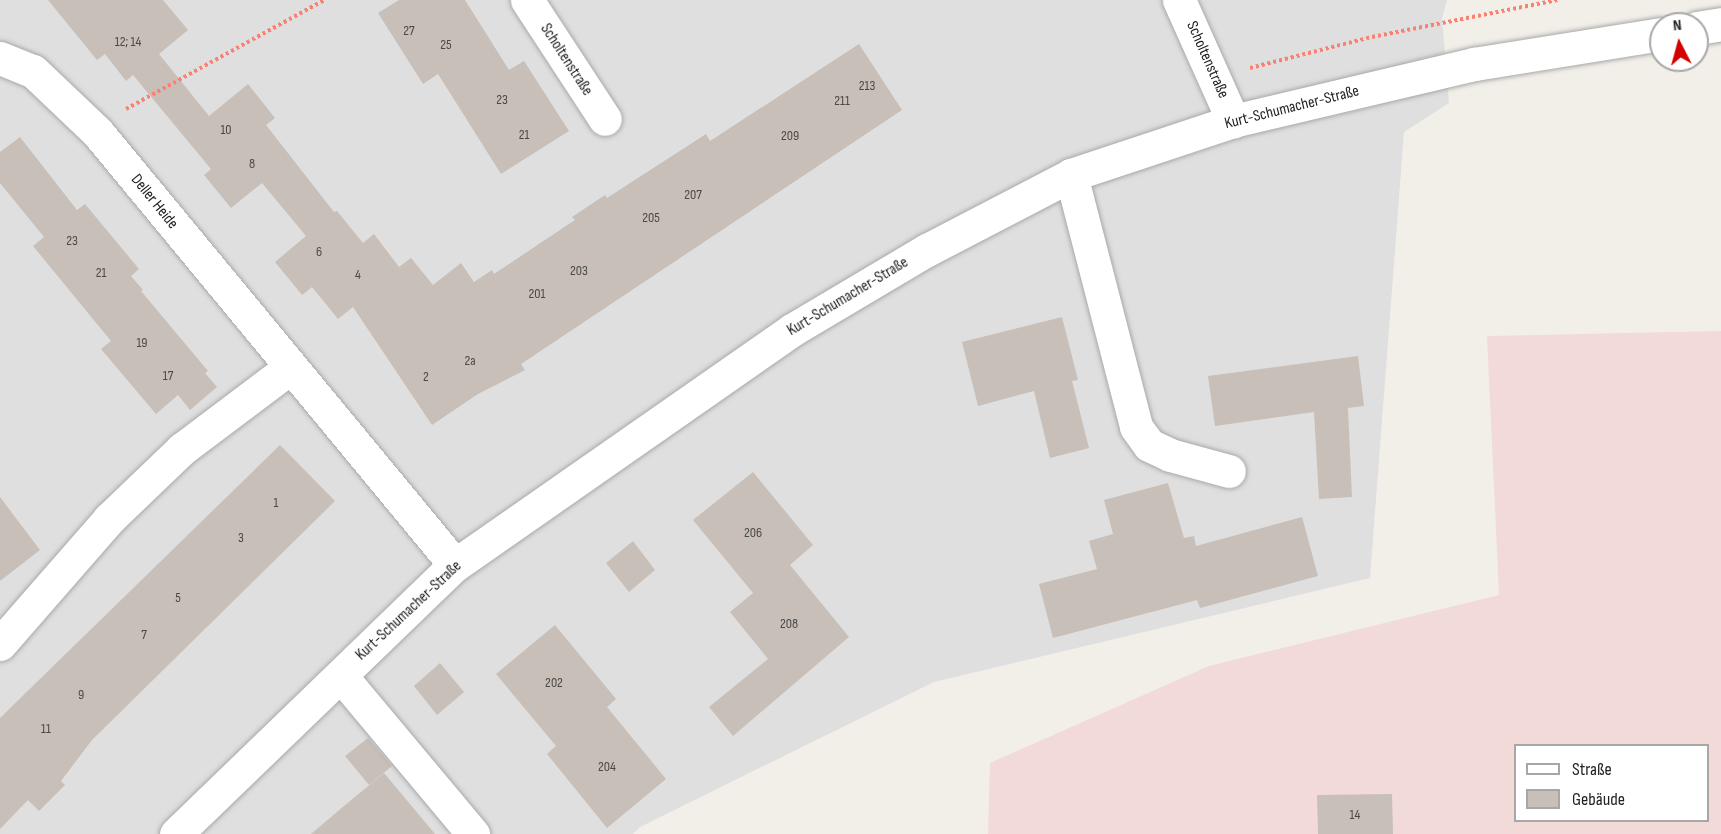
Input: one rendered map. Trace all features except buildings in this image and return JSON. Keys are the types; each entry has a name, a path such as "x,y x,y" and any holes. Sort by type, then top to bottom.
{"street":[{"name":"Scholtenstraße","path":"527,0 605,119"},
{"name":"Scholtenstraße","path":"1179,0 1233,121"},
{"name":"Kurt-Schumacher-Straße","path":"176,834 455,565 792,330 927,250 1071,175 1233,121 1474,64 1649,36"},
{"name":"Deller Heide","path":"0,58 33,71 98,134 455,565"},
{"path":"1071,175 1136,426 1149,445 1170,455 1229,471"},
{"path":"0,644 109,519 133,495 182,449 291,367"},
{"path":"341,676 473,834"}],"path":[{"path":"98,134 126,109 324,0"},
{"path":"1214,77 1372,37 1557,0"}],"shaded area":[{"path":"0,0 1447,0 1442,18 1449,103 1404,132 1370,578 934,682 640,827 633,834 0,834"},
{"path":"1721,331 1721,834 988,834 990,763 1209,666 1499,595 1487,336"}]}
